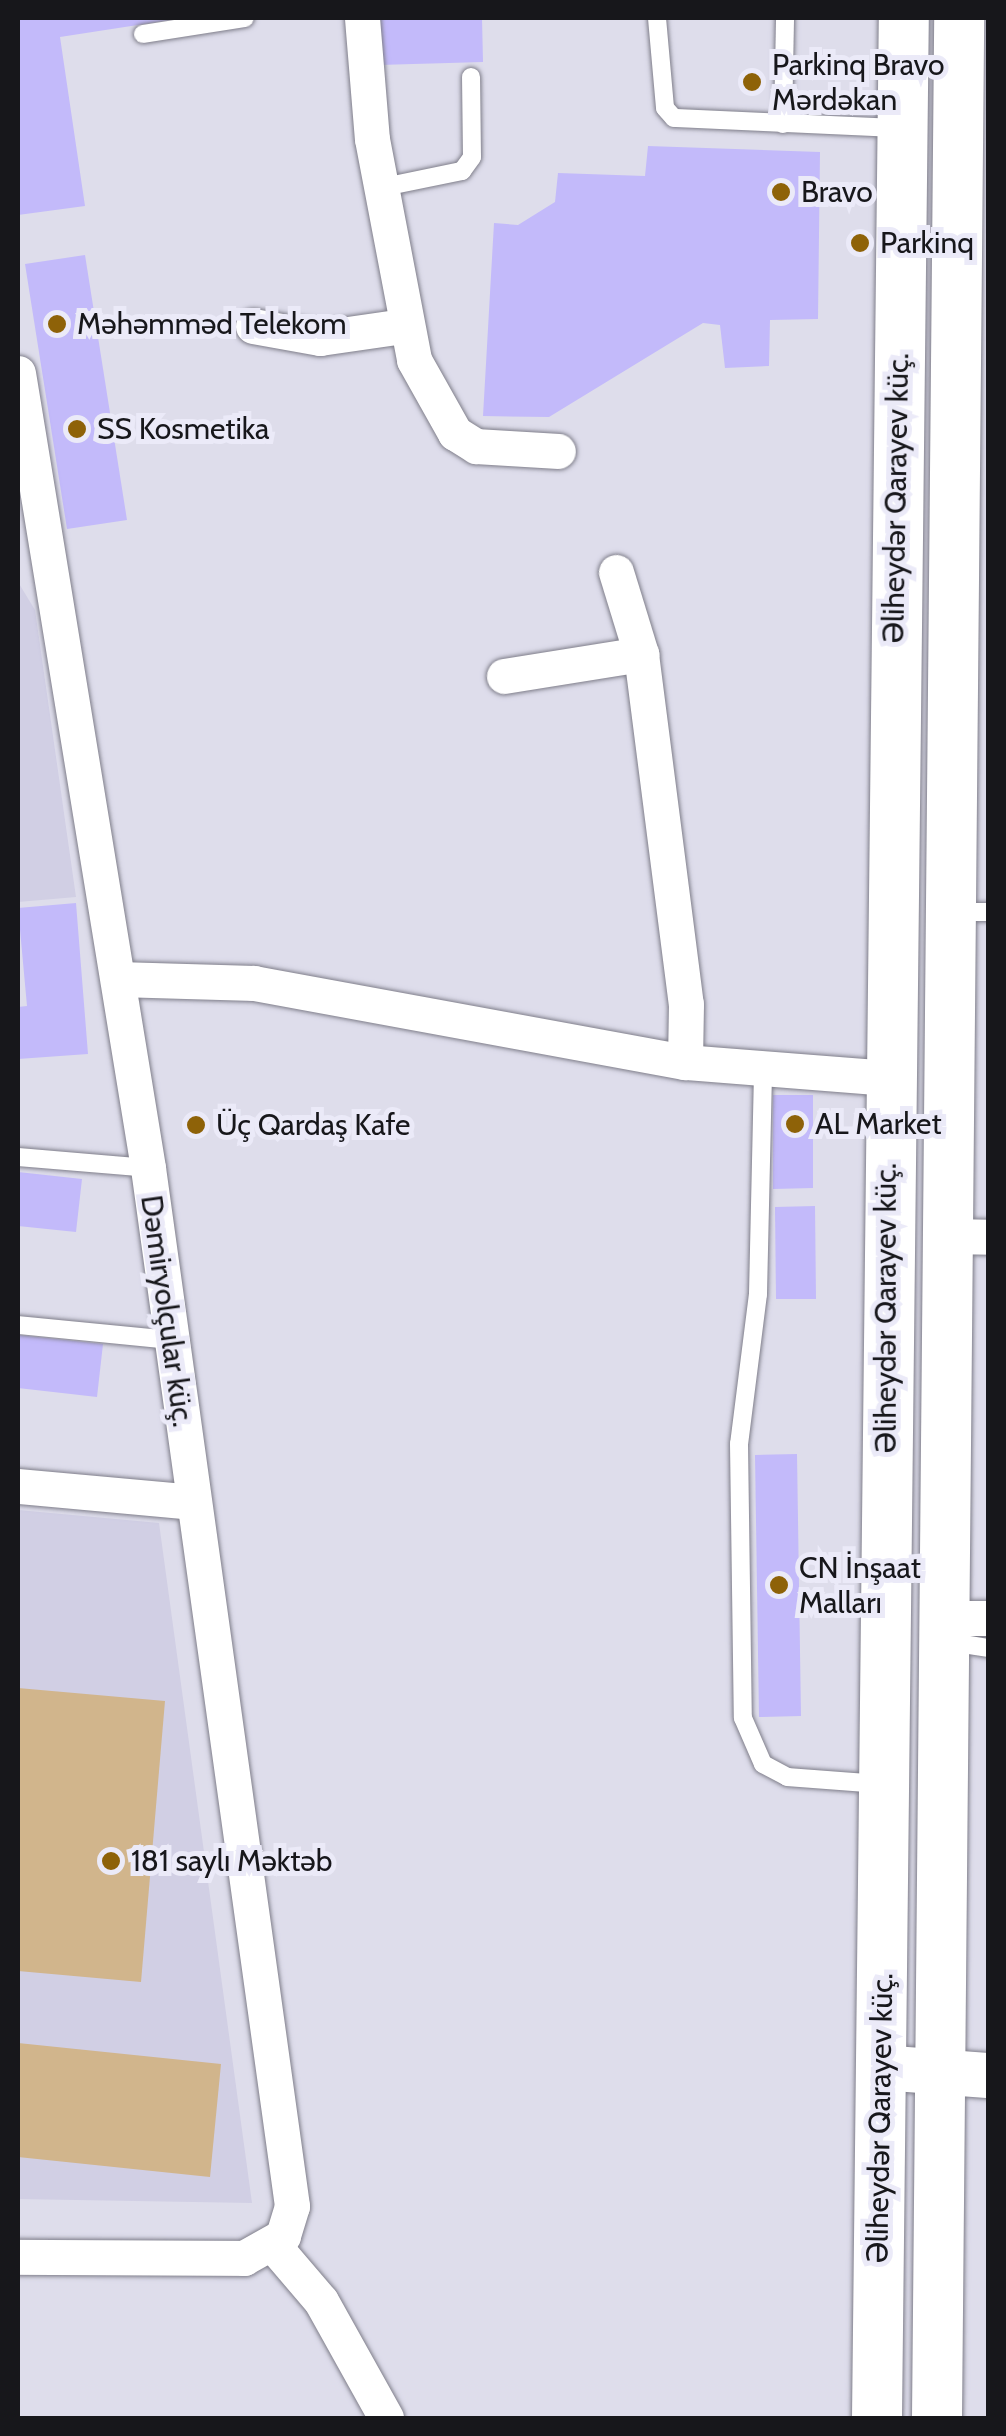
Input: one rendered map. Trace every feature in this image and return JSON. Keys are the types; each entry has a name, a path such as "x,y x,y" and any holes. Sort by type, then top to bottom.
{"main road":[{"name":"Əliheydər Qarayev küç.","path":"878,2418 887,1078 904,18"},
{"name":"Əliheydər Qarayev küç.","path":"937,2418 939,2068 968,1631 969,912 955,462 959,18"},
{"path":"896,462 955,462"},
{"path":"886,1638 897,1660 916,1666 968,1631"}],"street":[{"path":"362,18 379,188 403,326 455,432 476,446 558,451"},
{"path":"252,326 320,338 403,326"},
{"name":"Dəmiryolçular küç.","path":"18,373 32,551 118,979 148,1168 291,2187 290,2223 274,2246"},
{"path":"616,572 641,654 686,1004 685,1062"},
{"path":"504,676 641,654"},
{"path":"118,979 254,983 685,1062 763,1073 887,1078"},
{"path":"18,1486 193,1502"},
{"path":"880,2067 939,2068"},
{"name":"Əliheydər Qarayev küç.","path":"939,2068 988,2074"},
{"path":"18,2258 214,2262 274,2246 321,2301 386,2418"}],"lane":[{"path":"143,34 245,18"},
{"path":"657,18 665,108 674,118 902,128"},
{"path":"783,124 784,18"},
{"path":"379,188 462,171 472,156 471,76"},
{"path":"763,1073 758,1294 738,1460 743,1718 763,1764 787,1777 885,1784"},
{"path":"18,1157 148,1168"},
{"path":"18,1325 172,1340"}],"shaded area":[{"path":"18,582 35,610 76,897 18,902"},
{"name":"181 saylı Məktəb","path":"18,1510 159,1523 252,2203 18,2199"},
{"path":"18,1688 165,1701 141,1982 18,1971"},
{"path":"18,2043 221,2064 210,2177 18,2157"}],"building":[{"path":"18,18 183,18 60,37 85,206 18,215"},
{"path":"378,18 482,18 483,62 379,65"},
{"path":"648,146 820,152 818,319 770,320 769,366 725,368 720,325 703,323 549,417 483,416 494,223 518,225 555,202 558,173 645,176"},
{"path":"85,255 127,520 67,529 25,264"},
{"path":"76,903 88,1054 18,1059 18,1007 27,1006 18,908"},
{"path":"773,1095 813,1095 813,1188 773,1189"},
{"path":"18,1172 82,1179 76,1232 18,1226"},
{"path":"815,1206 816,1299 776,1299 775,1207"},
{"path":"18,1335 103,1344 97,1397 18,1388"},
{"path":"797,1454 801,1716 759,1717 755,1455"}],"place":[{"name":"Parkinq Bravo Mərdəkan","path":"752,82"},
{"name":"Bravo","path":"781,192"},
{"name":"Parkinq","path":"860,243"},
{"name":"Məhəmməd Telekom","path":"57,324"},
{"name":"SS Kosmetika","path":"77,429"},
{"name":"AL Market","path":"795,1124"},
{"name":"Üç Qardaş Kafe","path":"196,1125"},
{"name":"CN İnşaat Malları","path":"779,1585"},
{"name":"181 saylı Məktəb","path":"111,1861"}]}
